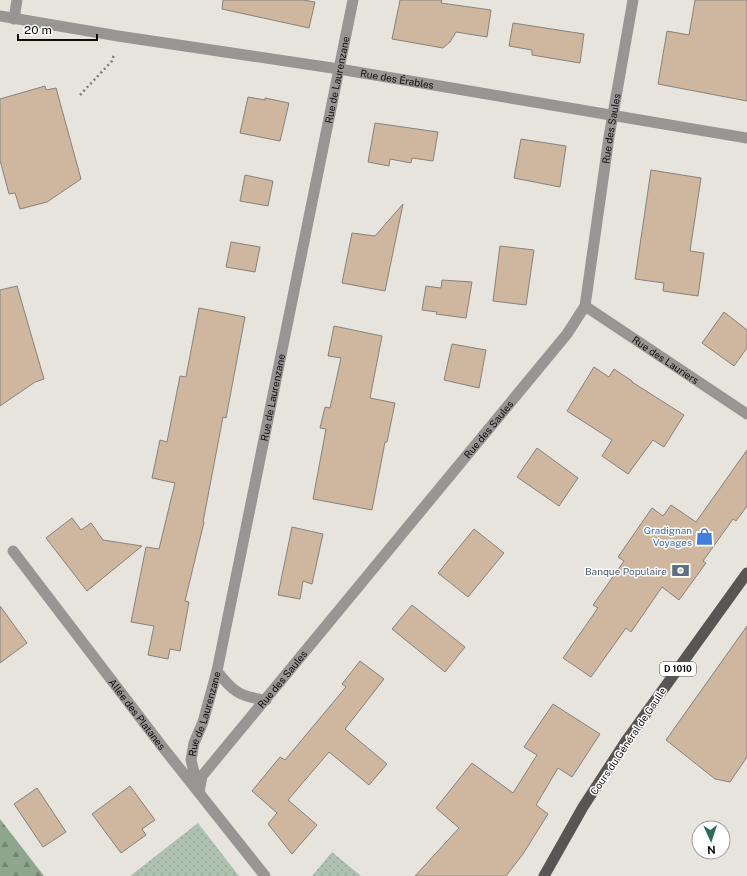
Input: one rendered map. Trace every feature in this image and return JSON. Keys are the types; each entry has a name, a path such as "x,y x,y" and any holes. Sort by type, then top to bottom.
{"main road":[{"name":"Cours du Général de Gaulle","path":"544,876 584,807 626,741 747,573"}],"street":[{"path":"14,18 17,0"},
{"name":"Rue de Laurenzane","path":"199,792 191,760 194,743 203,722 217,671 353,0"},
{"name":"Rue des Saules","path":"199,792 202,776 567,334 585,306 613,116 633,0"},
{"name":"Rue des Érables","path":"0,16 118,36 339,69 747,138"},
{"name":"Rue des Lauriers","path":"585,306 747,414"},
{"name":"Allée des Platanes","path":"13,551 161,745 264,876"},
{"path":"217,671 226,684 241,695 266,700"}],"path":[{"path":"80,95 112,62"}],"green space":[{"path":"0,819 44,876 0,876"},
{"path":"198,823 239,876 130,876"},
{"path":"332,852 361,876 312,876"}],"building":[{"path":"223,0 303,0 315,2 309,28 222,9"},
{"path":"400,0 442,0 441,3 491,10 487,37 456,32 450,42 443,48 392,39"},
{"path":"695,0 747,0 747,101 658,84 667,31 689,35"},
{"path":"513,23 584,34 580,63 532,55 532,50 509,46"},
{"path":"45,86 46,90 56,88 81,179 47,202 20,209 15,193 9,194 0,160 0,99"},
{"path":"248,97 265,100 265,98 289,103 280,141 240,133"},
{"path":"375,123 438,132 433,161 412,158 411,163 390,159 389,166 368,162"},
{"path":"521,139 566,146 560,187 514,178"},
{"path":"651,170 701,178 690,251 704,253 698,296 663,291 664,283 635,279"},
{"path":"245,175 273,181 268,206 240,201"},
{"path":"403,204 385,291 342,283 352,233 375,236"},
{"path":"231,242 260,247 255,272 226,267"},
{"path":"500,246 534,250 526,305 493,301"},
{"path":"442,280 472,282 466,318 436,314 437,312 422,310 426,286 441,288"},
{"path":"17,286 44,379 35,382 0,406 0,290"},
{"path":"199,308 245,317 226,418 223,417 204,522 185,601 189,602 180,651 170,649 168,659 148,655 154,626 131,622 146,547 159,549 175,483 152,478 160,440 167,442 180,376 186,377"},
{"path":"724,312 747,330 747,348 734,366 702,343"},
{"path":"334,326 382,336 370,398 395,403 387,442 385,442 372,510 313,499 326,429 320,428 325,407 330,408 341,358 328,356"},
{"path":"452,344 486,350 479,388 444,380"},
{"path":"594,367 609,377 614,369 684,415 664,447 653,440 628,474 602,456 612,440 567,411"},
{"path":"537,448 578,478 559,506 517,477"},
{"path":"747,450 747,506 736,521 733,519 703,561 706,563 679,600 662,587 631,632 626,628 591,677 563,658 598,608 593,605 624,561 618,557 652,508 663,516 671,505 696,522"},
{"path":"72,518 81,530 91,523 103,540 142,546 87,591 46,538"},
{"path":"292,527 323,534 312,584 303,581 300,599 278,595"},
{"path":"474,529 504,553 468,597 438,573"},
{"path":"412,605 465,647 445,672 392,629"},
{"path":"0,606 27,643 0,663"},
{"path":"747,626 747,757 730,782 715,779 666,740"},
{"path":"360,661 384,679 345,729 387,764 369,785 329,752 288,800 317,825 292,854 268,824 277,813 252,791 280,757 285,760 346,687 342,684"},
{"path":"553,704 600,734 572,777 558,768 536,805 548,814 523,854 506,876 415,876 459,828 436,808 472,763 513,793 537,755 524,747"},
{"path":"130,786 155,820 142,829 146,835 121,853 92,814"},
{"path":"37,788 66,832 43,847 14,804"}],"place":[{"name":"Gradignan Voyages","path":"705,536"},
{"name":"Banque Populaire","path":"680,571"}]}
